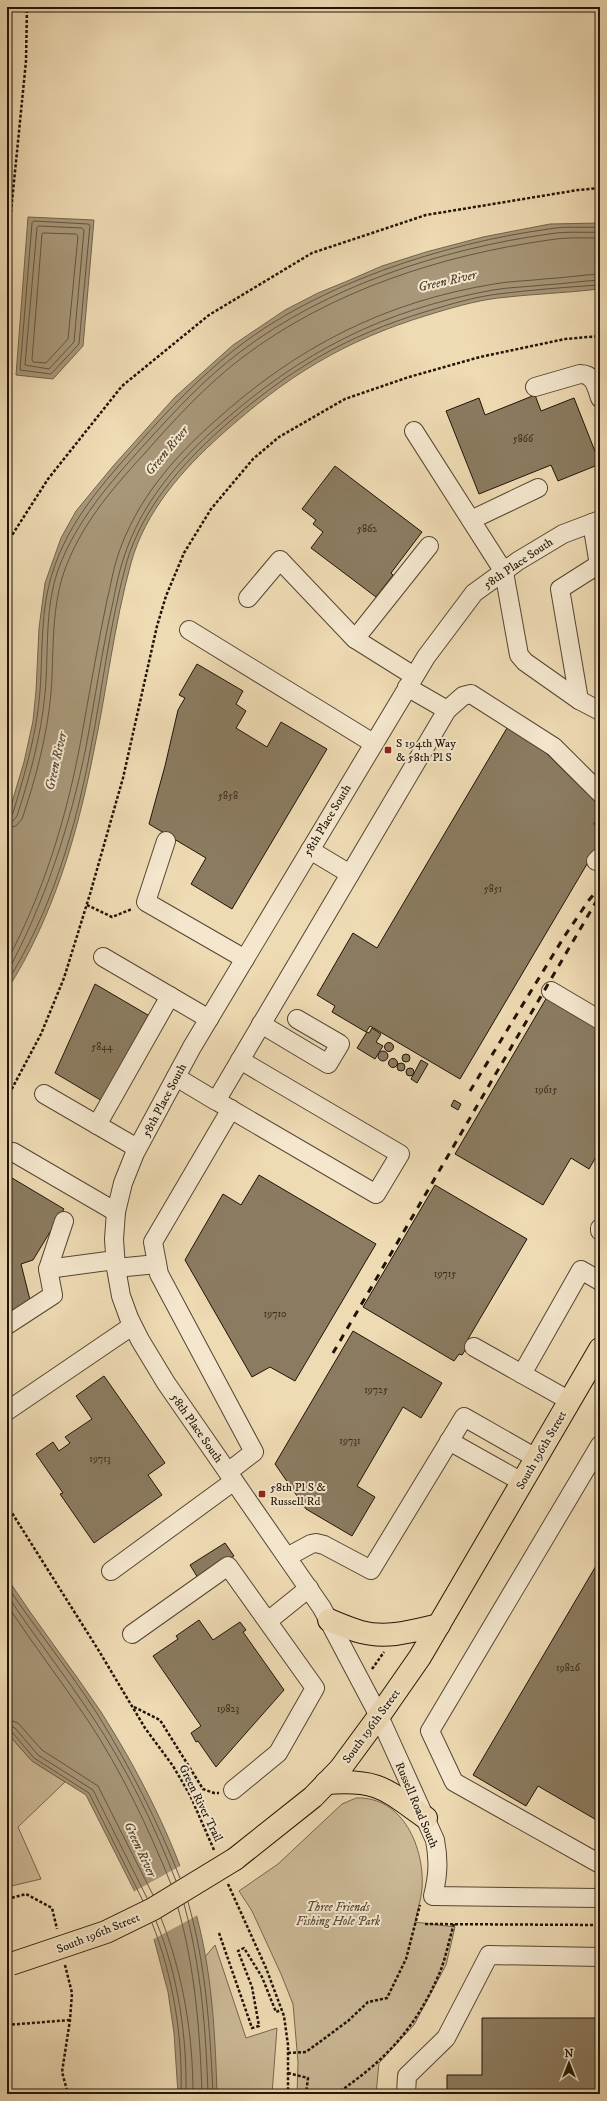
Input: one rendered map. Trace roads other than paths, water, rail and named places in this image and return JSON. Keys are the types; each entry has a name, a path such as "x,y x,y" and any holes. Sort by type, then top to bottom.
{"main road":[{"name":"South 196th Street","path":"9,1964 106,1932 153,1909 226,1858 280,1824 326,1784 340,1769 420,1657 600,1349"},
{"path":"329,1620 362,1632 381,1634 400,1634 439,1625"},
{"path":"326,1784 362,1782 374,1784 387,1790 426,1818"}],"street":[{"path":"535,387 580,374 587,374 592,378 600,398"},
{"path":"414,431 504,572 519,655 524,662 579,700 600,711"},
{"path":"471,520 538,488"},
{"path":"579,700 560,589 600,568 596,522"},
{"name":"58th Place South","path":"379,1716 329,1620 309,1588 166,1384 132,1326 121,1296 116,1264 114,1239 116,1212 123,1183 137,1148 176,1077 373,743 426,657 474,593 563,534 596,522"},
{"path":"355,639 428,546"},
{"path":"248,598 280,560 355,639 447,710"},
{"path":"189,630 373,743"},
{"path":"111,1571 231,1476 254,1452 159,1274 152,1242 223,1105 240,1060 447,710 463,696 471,694 554,747 600,793"},
{"path":"166,841 146,902 245,959"},
{"path":"310,850 350,874"},
{"path":"103,956 209,1019"},
{"path":"551,991 600,1020"},
{"path":"97,1125 170,996"},
{"path":"261,1024 328,1064 340,1044 297,1019"},
{"path":"176,1077 376,1194 400,1154 240,1060"},
{"path":"44,1094 137,1148"},
{"path":"13,1152 116,1212"},
{"path":"7,1325 53,1295 48,1269 64,1221"},
{"path":"48,1269 116,1264 157,1264"},
{"path":"522,1374 581,1270 600,1281"},
{"path":"7,1412 132,1326"},
{"path":"474,1347 570,1401"},
{"path":"287,1556 316,1543 324,1545 371,1570 464,1417 536,1458"},
{"path":"450,1441 522,1482"},
{"path":"600,1445 430,1731 454,1782 600,1864"},
{"path":"132,1634 228,1566 315,1688 278,1753 233,1790"},
{"path":"268,1621 309,1588"},
{"name":"Russell Road South","path":"379,1716 435,1840 439,1874 427,1899 600,1898"},
{"path":"406,2094 408,2076 446,2038 489,1956 600,1957"}],"water":[{"path":"28,217 94,220 83,346 53,379 16,375"},
{"name":"Green River","path":"600,223 600,289 489,299 437,312 369,336 317,363 269,395 221,435 179,477 155,509 137,544 125,586 88,781 72,843 51,904 38,934 7,990 7,819 24,762 33,721 39,628 45,583 61,538 76,511 114,465 175,397 233,345 285,310 318,293 382,266 426,252 483,237 550,224"},
{"name":"Green River","path":"7,1578 90,1695 114,1733 150,1798 180,1865 196,1913 207,1964 215,2042 217,2094 178,2094 174,2033 168,1992 154,1939 135,1892 86,1795 32,1761 7,1733"}],"railway":[{"path":"470,1091 564,937 589,900 600,887"},
{"path":"333,1353 600,895"}],"place":[{"name":"S 194th Way & 58th Pl S","path":"388,750"},
{"name":"58th Pl S & Russell Rd","path":"262,1494"}],"park label":[{"name":"Three Friends Fishing Hole Park","path":"338,1914"}]}
